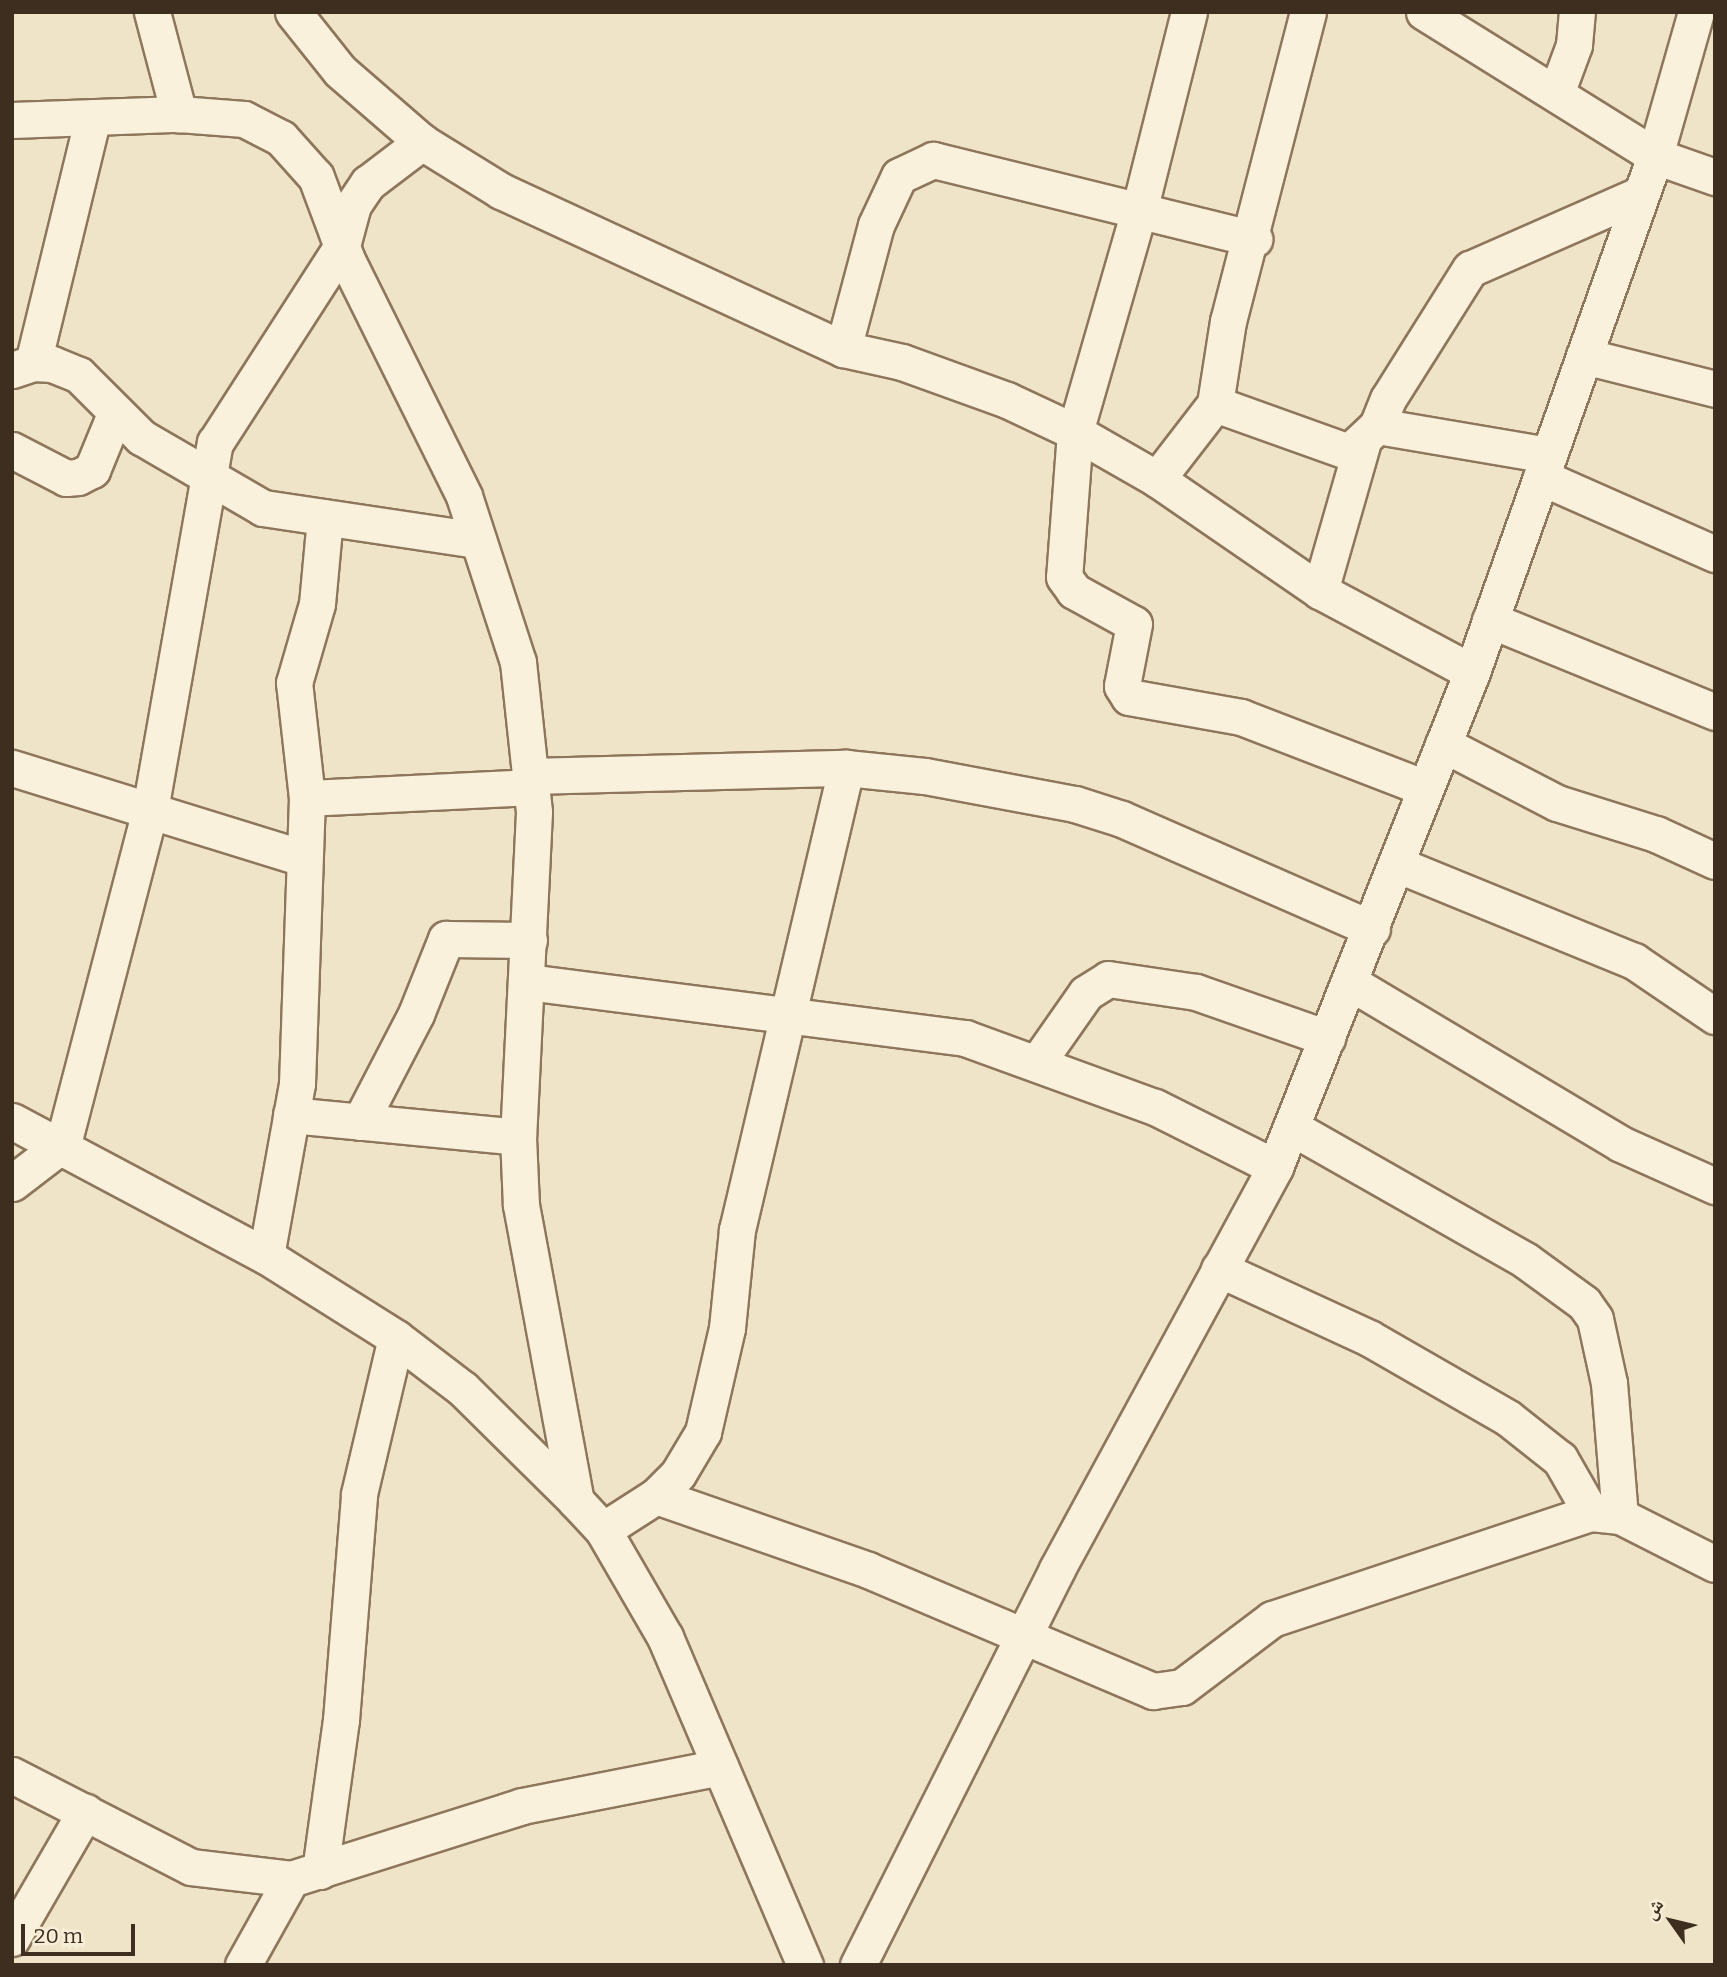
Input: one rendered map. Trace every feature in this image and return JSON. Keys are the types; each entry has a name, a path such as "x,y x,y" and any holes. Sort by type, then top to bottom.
{"street":[{"path":"152,12 179,114"},
{"path":"293,12 340,71 422,142 501,191 595,237 843,349 902,362 1007,400 1074,432 1157,479 1320,591 1472,672"},
{"path":"1189,12 1140,207 1074,432 1064,577 1074,591 1134,624 1123,693 1241,717 1425,788"},
{"path":"1157,479 1215,404 1225,334 1254,239 1308,12"},
{"path":"1424,12 1557,92 1654,156 1715,177"},
{"path":"1557,92 1574,45 1577,12"},
{"path":"858,1965 1024,1633 1275,1167 1372,929 1472,672 1654,156 1696,12"},
{"path":"12,120 179,114 244,119 281,138 316,177 342,246 464,496 517,662 531,782 530,940 518,1137 521,1205 576,1501"},
{"path":"93,117 22,366 79,375 115,414 141,437 263,508 478,540"},
{"path":"12,1183 63,1144 150,810 208,477 224,422 342,246 353,205 368,183 422,142"},
{"path":"843,349 876,225 899,176 913,167 933,160 957,162 1140,207 1254,239"},
{"path":"1320,591 1370,436 1388,399 1470,269 1641,194"},
{"path":"1584,356 1715,389"},
{"path":"1215,404 1240,409 1349,452 1370,436 1545,466 1715,554"},
{"path":"12,450 66,478 78,477 92,470 115,414"},
{"path":"266,1256 297,1084 302,858 307,798 294,683 317,604 325,517"},
{"path":"1490,621 1715,712"},
{"path":"1443,744 1557,803 1656,834 1715,861"},
{"path":"12,768 44,782 150,810 302,858"},
{"path":"307,798 531,782 846,768 1075,804 1372,929"},
{"path":"603,1530 656,1496 678,1474 703,1432 727,1328 737,1230 846,768"},
{"path":"1396,864 1634,961 1715,1016"},
{"path":"360,1122 416,1014 446,939 530,940"},
{"path":"1037,1063 1086,993 1108,979 1196,992 1327,1038"},
{"path":"528,982 965,1038 1156,1107 1275,1167"},
{"path":"1350,983 1621,1144 1715,1186"},
{"path":"291,1115 518,1137"},
{"path":"12,1121 63,1144 266,1256 396,1338 463,1389 576,1501 603,1530 665,1636 805,1965"},
{"path":"1291,1127 1525,1260 1584,1303 1595,1319 1609,1383 1606,1514"},
{"path":"1219,1269 1369,1338 1508,1418 1560,1459 1606,1514 1715,1564"},
{"path":"243,1965 306,1875 341,1720 359,1494 396,1338"},
{"path":"656,1496 765,1530 1024,1633 1153,1691 1182,1687 1272,1619 1606,1514"},
{"path":"12,1774 191,1867 306,1875 522,1806 720,1767"},
{"path":"12,1938 85,1812"}]}
